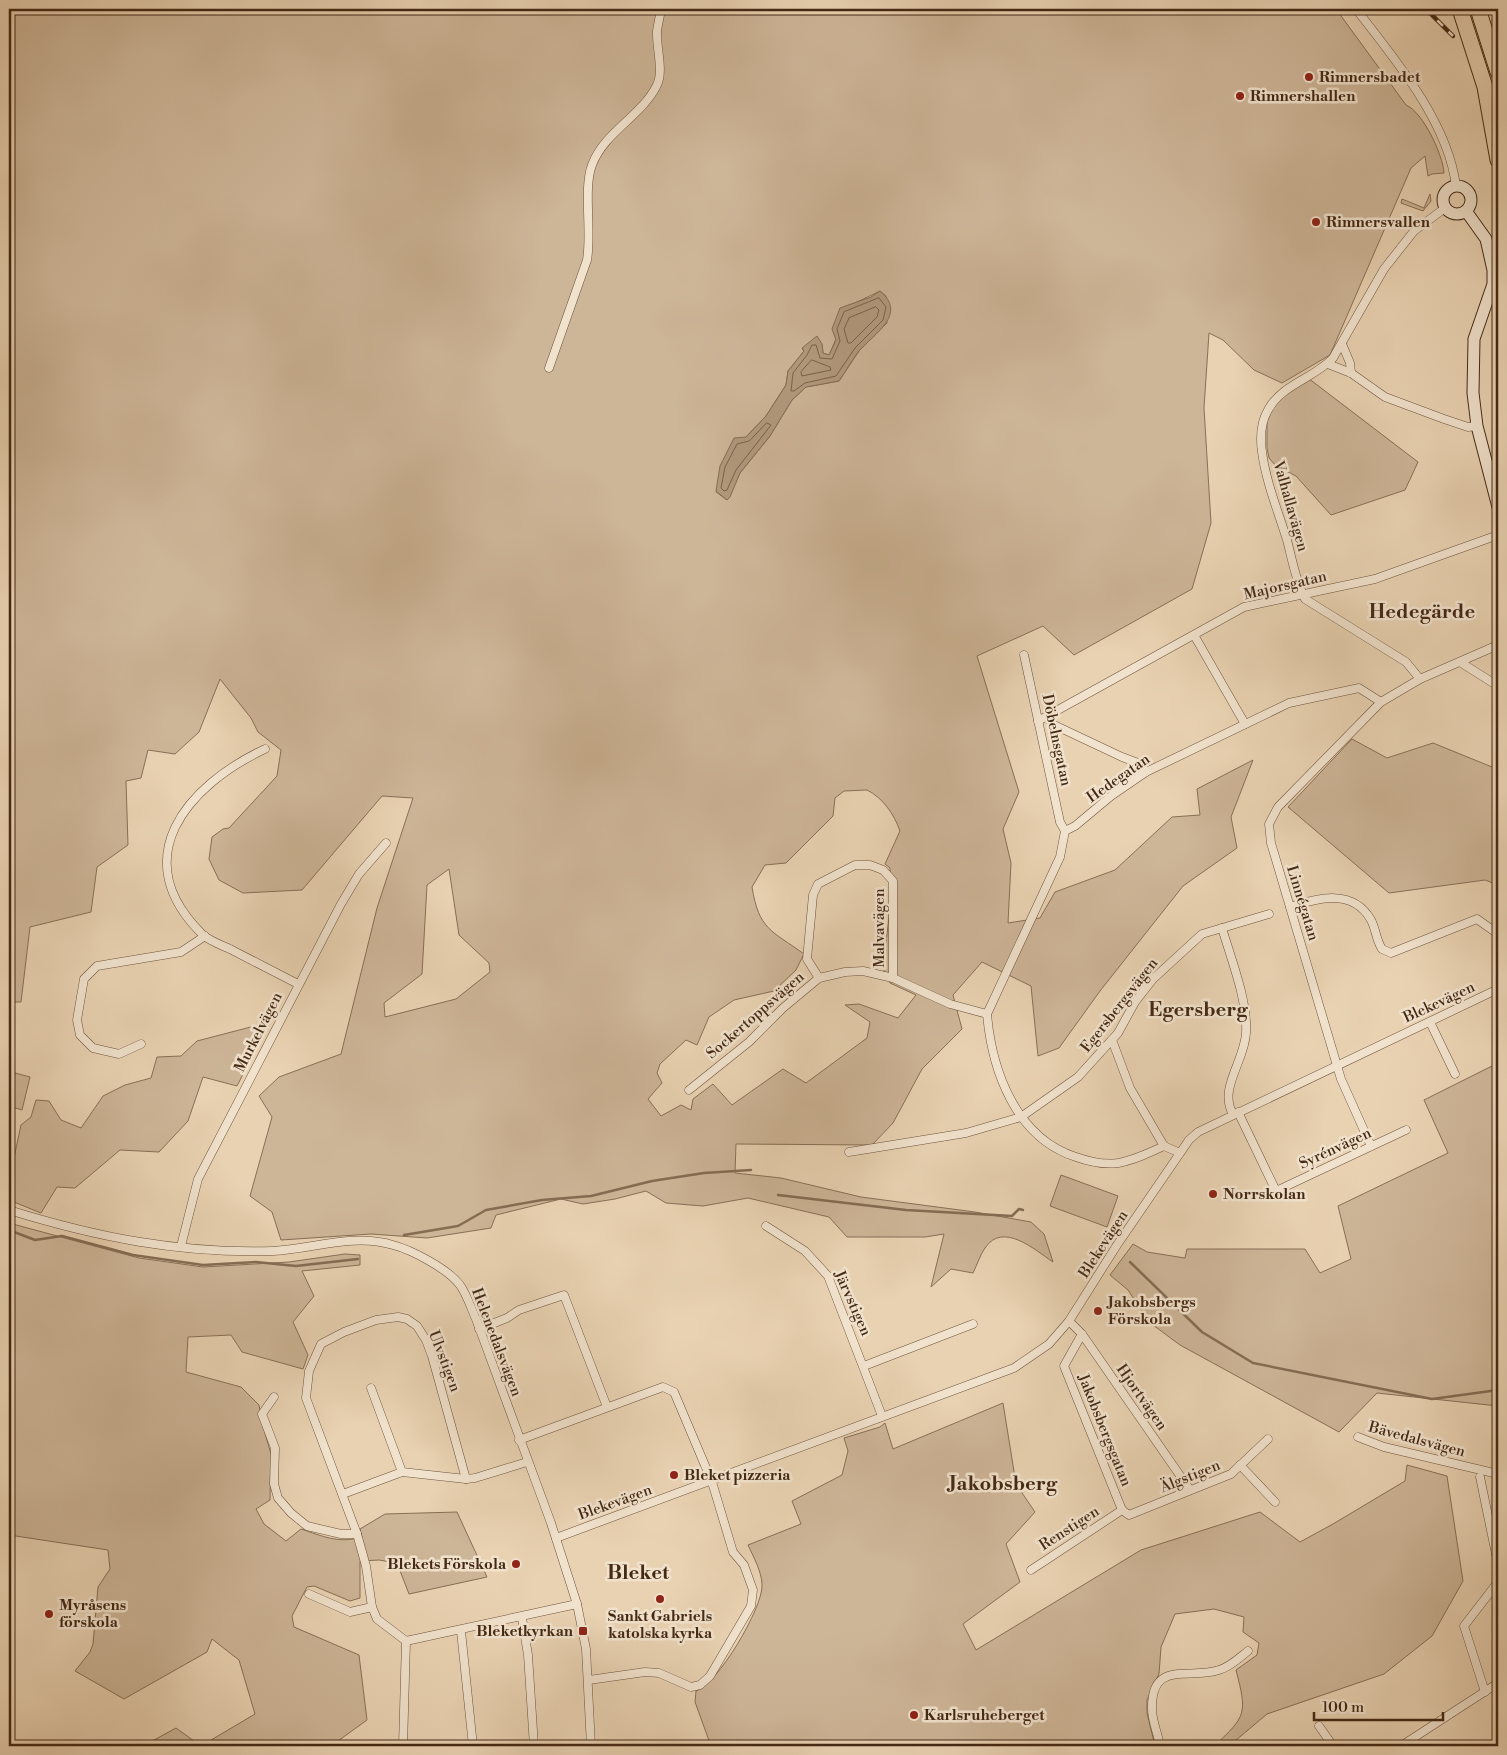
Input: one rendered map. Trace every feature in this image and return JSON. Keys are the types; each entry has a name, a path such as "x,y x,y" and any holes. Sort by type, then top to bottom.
{"highway":[{"path":"1460,9 1485,88 1498,160"},
{"path":"1478,9 1498,72"}],"street":[{"path":"549,368 590,243 589,195 592,165 606,142 637,112 658,84 657,31 661,9"},
{"path":"1356,9 1434,121 1449,151 1456,186"},
{"path":"1456,186 1466,189 1470,195 1471,202 1466,211 1455,214 1445,208 1443,198 1445,192 1456,186"},
{"name":"Valhallavägen","path":"1303,594 1266,470 1262,451 1262,424 1268,410 1290,386 1328,364 1342,344 1357,315 1390,262 1414,231 1445,208"},
{"path":"1466,211 1486,240 1493,270 1493,284 1474,339 1473,393 1477,426 1498,508"},
{"path":"1342,344 1350,363 1350,373"},
{"path":"1328,364 1350,373 1385,397 1468,427 1477,426"},
{"name":"Majorsgatan","path":"1038,721 1244,607 1375,579 1498,535"},
{"path":"1303,594 1313,604 1406,662 1420,679"},
{"path":"1194,635 1245,724"},
{"path":"1380,702 1420,679 1498,645"},
{"name":"Döbelnsgatan","path":"1024,655 1060,822 1065,830"},
{"path":"1460,662 1498,686"},
{"name":"Hedegatan","path":"1065,830 1075,826 1111,796 1146,772 1289,703 1359,688 1380,702"},
{"name":"Linnégatan","path":"1371,1146 1341,1079 1271,843 1269,824 1278,807 1380,702"},
{"path":"1048,716 1052,724 1122,757 1138,762 1146,772"},
{"path":"265,749 236,763 207,785 187,806 170,840 170,885 183,912 205,936 298,984"},
{"path":"1065,830 1060,857 987,1014 989,1042 998,1070 1021,1117 1033,1133 1064,1153 1094,1163 1117,1163 1140,1157 1164,1146"},
{"name":"Murkelvägen","path":"181,1246 198,1179 340,904 359,874 386,843"},
{"name":"Malvavägen","path":"818,978 807,959 813,895 818,884 855,865 870,865 884,870 893,881 893,978"},
{"path":"1290,907 1328,897 1358,904 1372,922 1382,949 1391,953 1477,919 1498,934"},
{"name":"Egersbergsvägen","path":"849,1152 966,1133 1021,1117 1078,1077 1112,1040 1135,1002 1153,979 1194,940 1202,934 1269,914"},
{"path":"1222,928 1246,1020 1245,1044 1229,1091 1228,1105 1235,1113"},
{"path":"141,1044 119,1054 93,1048 80,1035 77,1020 84,979 97,966 181,952 205,936"},
{"name":"Sockertoppsvägen","path":"689,1090 749,1042 783,1008 818,978 845,972 863,971 893,978 950,1004 987,1014"},
{"name":"Blekevägen","path":"556,1538 712,1482 882,1416 1014,1368 1049,1344 1069,1321 1117,1245 1180,1153 1198,1132 1337,1064 1498,989"},
{"path":"1430,1022 1455,1074"},
{"path":"1112,1040 1130,1088 1164,1146 1180,1153"},
{"name":"Syrénvägen","path":"1235,1113 1276,1191 1406,1130"},
{"name":"Helenedalsvägen","path":"9,1210 98,1236 160,1246 273,1251 353,1240 390,1244 412,1252 454,1278 468,1300 479,1329 556,1538 577,1604 588,1680 591,1746"},
{"name":"Järvstigen","path":"766,1226 805,1252 828,1276 882,1416"},
{"path":"479,1329 507,1318 519,1310 564,1295 607,1407"},
{"name":"Ulvstigen","path":"406,1641 378,1619 372,1607 366,1566 357,1534 306,1398 309,1370 321,1344 344,1332 376,1320 398,1317 417,1326 426,1340 445,1396 466,1479"},
{"name":"Hjortvägen","path":"1069,1321 1082,1334 1190,1490"},
{"path":"864,1366 974,1324"},
{"name":"Jakobsbergsgatan","path":"1082,1334 1064,1366 1122,1510"},
{"path":"371,1388 402,1472"},
{"path":"519,1440 663,1388 674,1392 712,1482 733,1552 750,1577 753,1590 751,1606 710,1676 700,1685 691,1687 658,1674 645,1672 588,1680"},
{"path":"274,1397 262,1414 275,1448 274,1484 278,1498 308,1526 341,1534 357,1534"},
{"name":"Bävedalsvägen","path":"1358,1437 1384,1447 1498,1474"},
{"name":"Älgstigen","path":"1122,1510 1129,1516 1231,1474 1268,1438"},
{"path":"343,1494 402,1472 466,1479 528,1462"},
{"name":"Älgstigen","path":"1240,1466 1275,1502"},
{"path":"1480,1478 1498,1564"},
{"name":"Renstigen","path":"1031,1570 1122,1510"},
{"path":"1485,1692 1464,1626 1498,1582"},
{"path":"310,1594 350,1612 372,1607"},
{"path":"403,1746 406,1641 522,1618 577,1604"},
{"path":"522,1618 528,1656 534,1746"},
{"path":"461,1631 473,1746"},
{"path":"1160,1746 1152,1706 1154,1693 1163,1677 1179,1673 1207,1673 1221,1670 1248,1651"},
{"path":"1401,1746 1498,1684"},
{"path":"1319,1726 1333,1746"}],"shaded area":[{"path":"9,9 1336,9 1406,105 1419,116 1425,125 1436,145 1444,173 1428,176 1425,156 1411,168 1330,355 1282,383 1254,370 1223,340 1209,333 1204,408 1211,523 1192,589 1074,655 1043,626 977,656 1019,792 1003,829 1011,863 1008,923 1040,918 1055,892 1115,870 1172,817 1200,815 1197,789 1253,760 1231,817 1237,848 1183,886 1100,991 1059,1048 1038,1056 1031,986 982,962 953,995 962,1029 922,1069 893,1123 872,1145 736,1144 735,1173 781,1178 861,1197 975,1212 1031,1222 1044,1234 1053,1262 1019,1240 1001,1237 992,1240 985,1248 973,1273 951,1269 931,1287 944,1234 925,1237 847,1237 829,1217 748,1198 703,1206 666,1203 646,1191 615,1199 583,1204 561,1199 496,1215 491,1228 427,1238 371,1234 281,1240 272,1212 250,1196 272,1117 259,1096 279,1077 341,1054 377,908 413,798 382,796 302,890 243,893 219,880 209,859 212,837 223,829 229,828 277,776 281,750 258,732 251,718 220,679 199,732 175,754 148,750 141,778 126,781 128,845 97,867 91,912 30,927 21,1002 9,1002","holes":["880,291 886,296 887,323 859,351 839,381 806,387 792,400 770,436 740,473 727,500 716,492 746,437 766,416 786,385 788,371 804,351 802,349 822,344 823,353 829,355 851,305","867,790 873,793 887,807 900,831 885,864 890,868 891,899 883,969 890,983 916,995 898,1018 859,1004 845,1005 870,1022 867,1038 806,1083 783,1069 732,1105 713,1084 693,1099 691,1110 681,1105 661,1116 648,1099 662,1083 657,1073 660,1064 686,1040 697,1045 709,1017 734,1000 774,991 796,970 804,954 768,928 758,912 752,887 765,865 786,863 833,816 835,798 844,791","449,869 459,935 489,963 490,972 456,999 385,1017 384,1003 422,974 427,885"]},
{"path":"1430,194 1431,201 1423,211 1401,203 1402,199 1424,208"},
{"path":"1308,378 1418,462 1405,490 1331,515 1296,476 1276,466 1269,458 1267,422 1271,411 1279,399"},
{"path":"1352,739 1387,758 1433,743 1492,767 1498,772 1498,885 1485,880 1389,893 1288,807"},
{"path":"270,1022 237,1086 203,1077 188,1121 159,1152 120,1150 75,1188 57,1187 41,1213 9,1200 9,1181 21,1125 31,1117 36,1100 49,1101 61,1120 81,1128 103,1096 125,1085 151,1078 157,1057 181,1056 197,1041"},
{"path":"1498,1063 1498,1406 1377,1393 1339,1432 1180,1345 1149,1322 1128,1290 1110,1275 1133,1244 1147,1252 1185,1258 1187,1249 1305,1249 1320,1273 1351,1259 1338,1206 1448,1153 1424,1100"},
{"path":"15,1073 30,1077 22,1110 9,1106"},
{"path":"1061,1175 1118,1196 1107,1227 1050,1206"},
{"path":"9,1223 139,1258 203,1267 289,1262 345,1254 360,1255 360,1265 302,1271 314,1296 293,1322 308,1355 303,1369 242,1352 231,1335 188,1337 186,1372 241,1387 259,1405 271,1454 270,1500 256,1509 264,1524 286,1541 301,1529 331,1538 346,1540 362,1537 360,1529 385,1514 457,1512 487,1577 409,1594 397,1563 379,1560 360,1561 360,1598 350,1601 314,1586 307,1587 292,1616 294,1627 359,1655 367,1720 331,1746 201,1746 255,1714 239,1660 212,1639 207,1652 124,1699 75,1671 90,1652 93,1644 98,1587 110,1569 108,1550 9,1535"},
{"path":"1003,1403 1016,1484 1035,1512 1006,1544 1020,1582 963,1624 976,1650 1141,1550 1260,1512 1300,1542 1405,1481 1407,1465 1447,1476 1463,1581 1432,1636 1384,1674 1267,1714 1229,1746 1214,1746 1233,1728 1242,1713 1242,1696 1236,1670 1257,1655 1259,1643 1243,1632 1244,1617 1214,1609 1175,1614 1161,1647 1159,1674 1147,1700 1147,1713 1155,1746 711,1746 695,1702 696,1691 705,1686 726,1661 747,1627 760,1596 761,1575 748,1545 801,1524 792,1501 842,1475 848,1451 844,1438 880,1427 885,1423 893,1449"},
{"path":"176,1728 201,1746 143,1746"}],"water":[{"path":"880,291 888,299 891,308 890,316 886,323 859,351 839,381 806,387 792,400 770,436 740,473 727,500 716,491 720,466 734,438 746,437 766,416 786,385 788,371 804,351 802,348 817,336 822,344 823,353 829,355 836,340 832,329 840,308 871,297"}],"waterway":[{"path":"404,1235 458,1226 486,1210 542,1200 591,1196 652,1181 704,1173 751,1170"},
{"path":"778,1195 906,1210 1012,1216 1019,1209 1023,1210"},
{"path":"9,1230 35,1240 62,1236 133,1255 203,1265 256,1262 296,1266 358,1259"},
{"path":"1130,1262 1202,1332 1253,1363 1432,1399 1498,1390"}],"railway":[{"path":"1426,9 1453,36"}],"place":[{"name":"Rimnersbadet","path":"1309,77"},
{"name":"Rimnershallen","path":"1240,96"},
{"name":"Rimnersvallen","path":"1316,222"},
{"name":"Norrskolan","path":"1213,1194"},
{"name":"Jakobsbergs Förskola","path":"1098,1311"},
{"name":"Bleket pizzeria","path":"674,1475"},
{"name":"Blekets Förskola","path":"516,1564"},
{"name":"Sankt Gabriels katolska kyrka","path":"660,1599"},
{"name":"Myråsens förskola","path":"49,1614"},
{"name":"Bleketkyrkan","path":"583,1631"},
{"name":"Karlsruheberget","path":"914,1715"}],"district":[{"name":"Hedegärde","path":"1422,611"},
{"name":"Egersberg","path":"1198,1009"},
{"name":"Jakobsberg","path":"1003,1483"},
{"name":"Bleket","path":"638,1572"}]}
